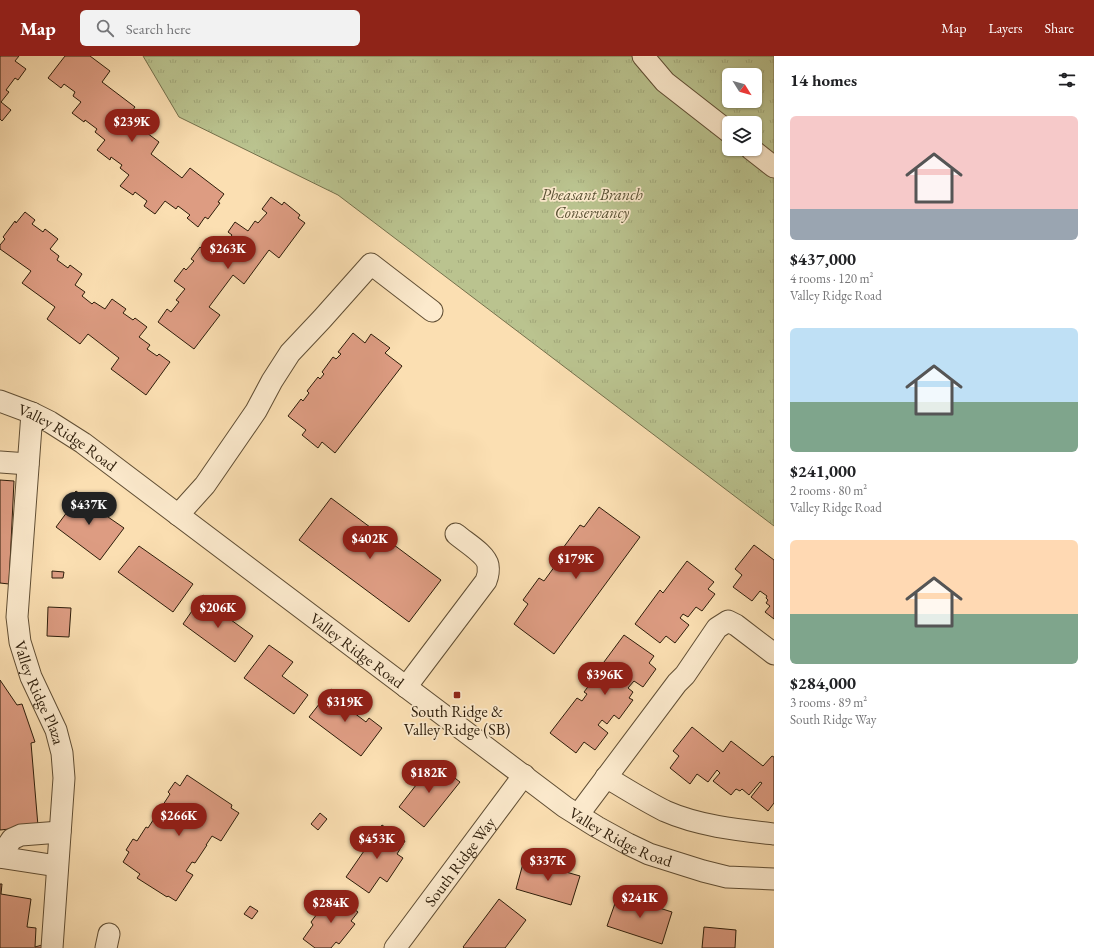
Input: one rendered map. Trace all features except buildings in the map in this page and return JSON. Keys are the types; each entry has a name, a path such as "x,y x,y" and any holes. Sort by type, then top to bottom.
{"street":[{"path":"643,56 666,82 722,126"},
{"path":"760,156 774,167"},
{"path":"178,515 209,479 256,411 272,381 290,353 371,264 432,311"},
{"name":"Valley Ridge Road","path":"0,401 32,413 50,422 83,443 578,815 628,844 649,854 703,871 727,876 774,879"},
{"name":"Valley Ridge Plaza","path":"32,413 28,464 9,605 17,617 20,642 31,677 56,730 62,753 64,778 52,948"},
{"path":"0,462 28,464"},
{"path":"406,687 486,581 489,572 488,564 484,556 456,534"},
{"path":"578,815 677,683 685,675 717,628 728,621 736,624 774,654"},
{"name":"South Ridge Way","path":"395,948 524,775"},
{"path":"606,777 641,799 667,812 722,828 774,834"},
{"path":"57,866 0,857 12,839 21,835 60,832"}],"green space":[{"name":"Pheasant Branch Conservancy","path":"143,56 774,56 774,526 338,195 179,117"}],"place":[{"name":"South Ridge & Valley Ridge (SB)","path":"457,695"}]}
